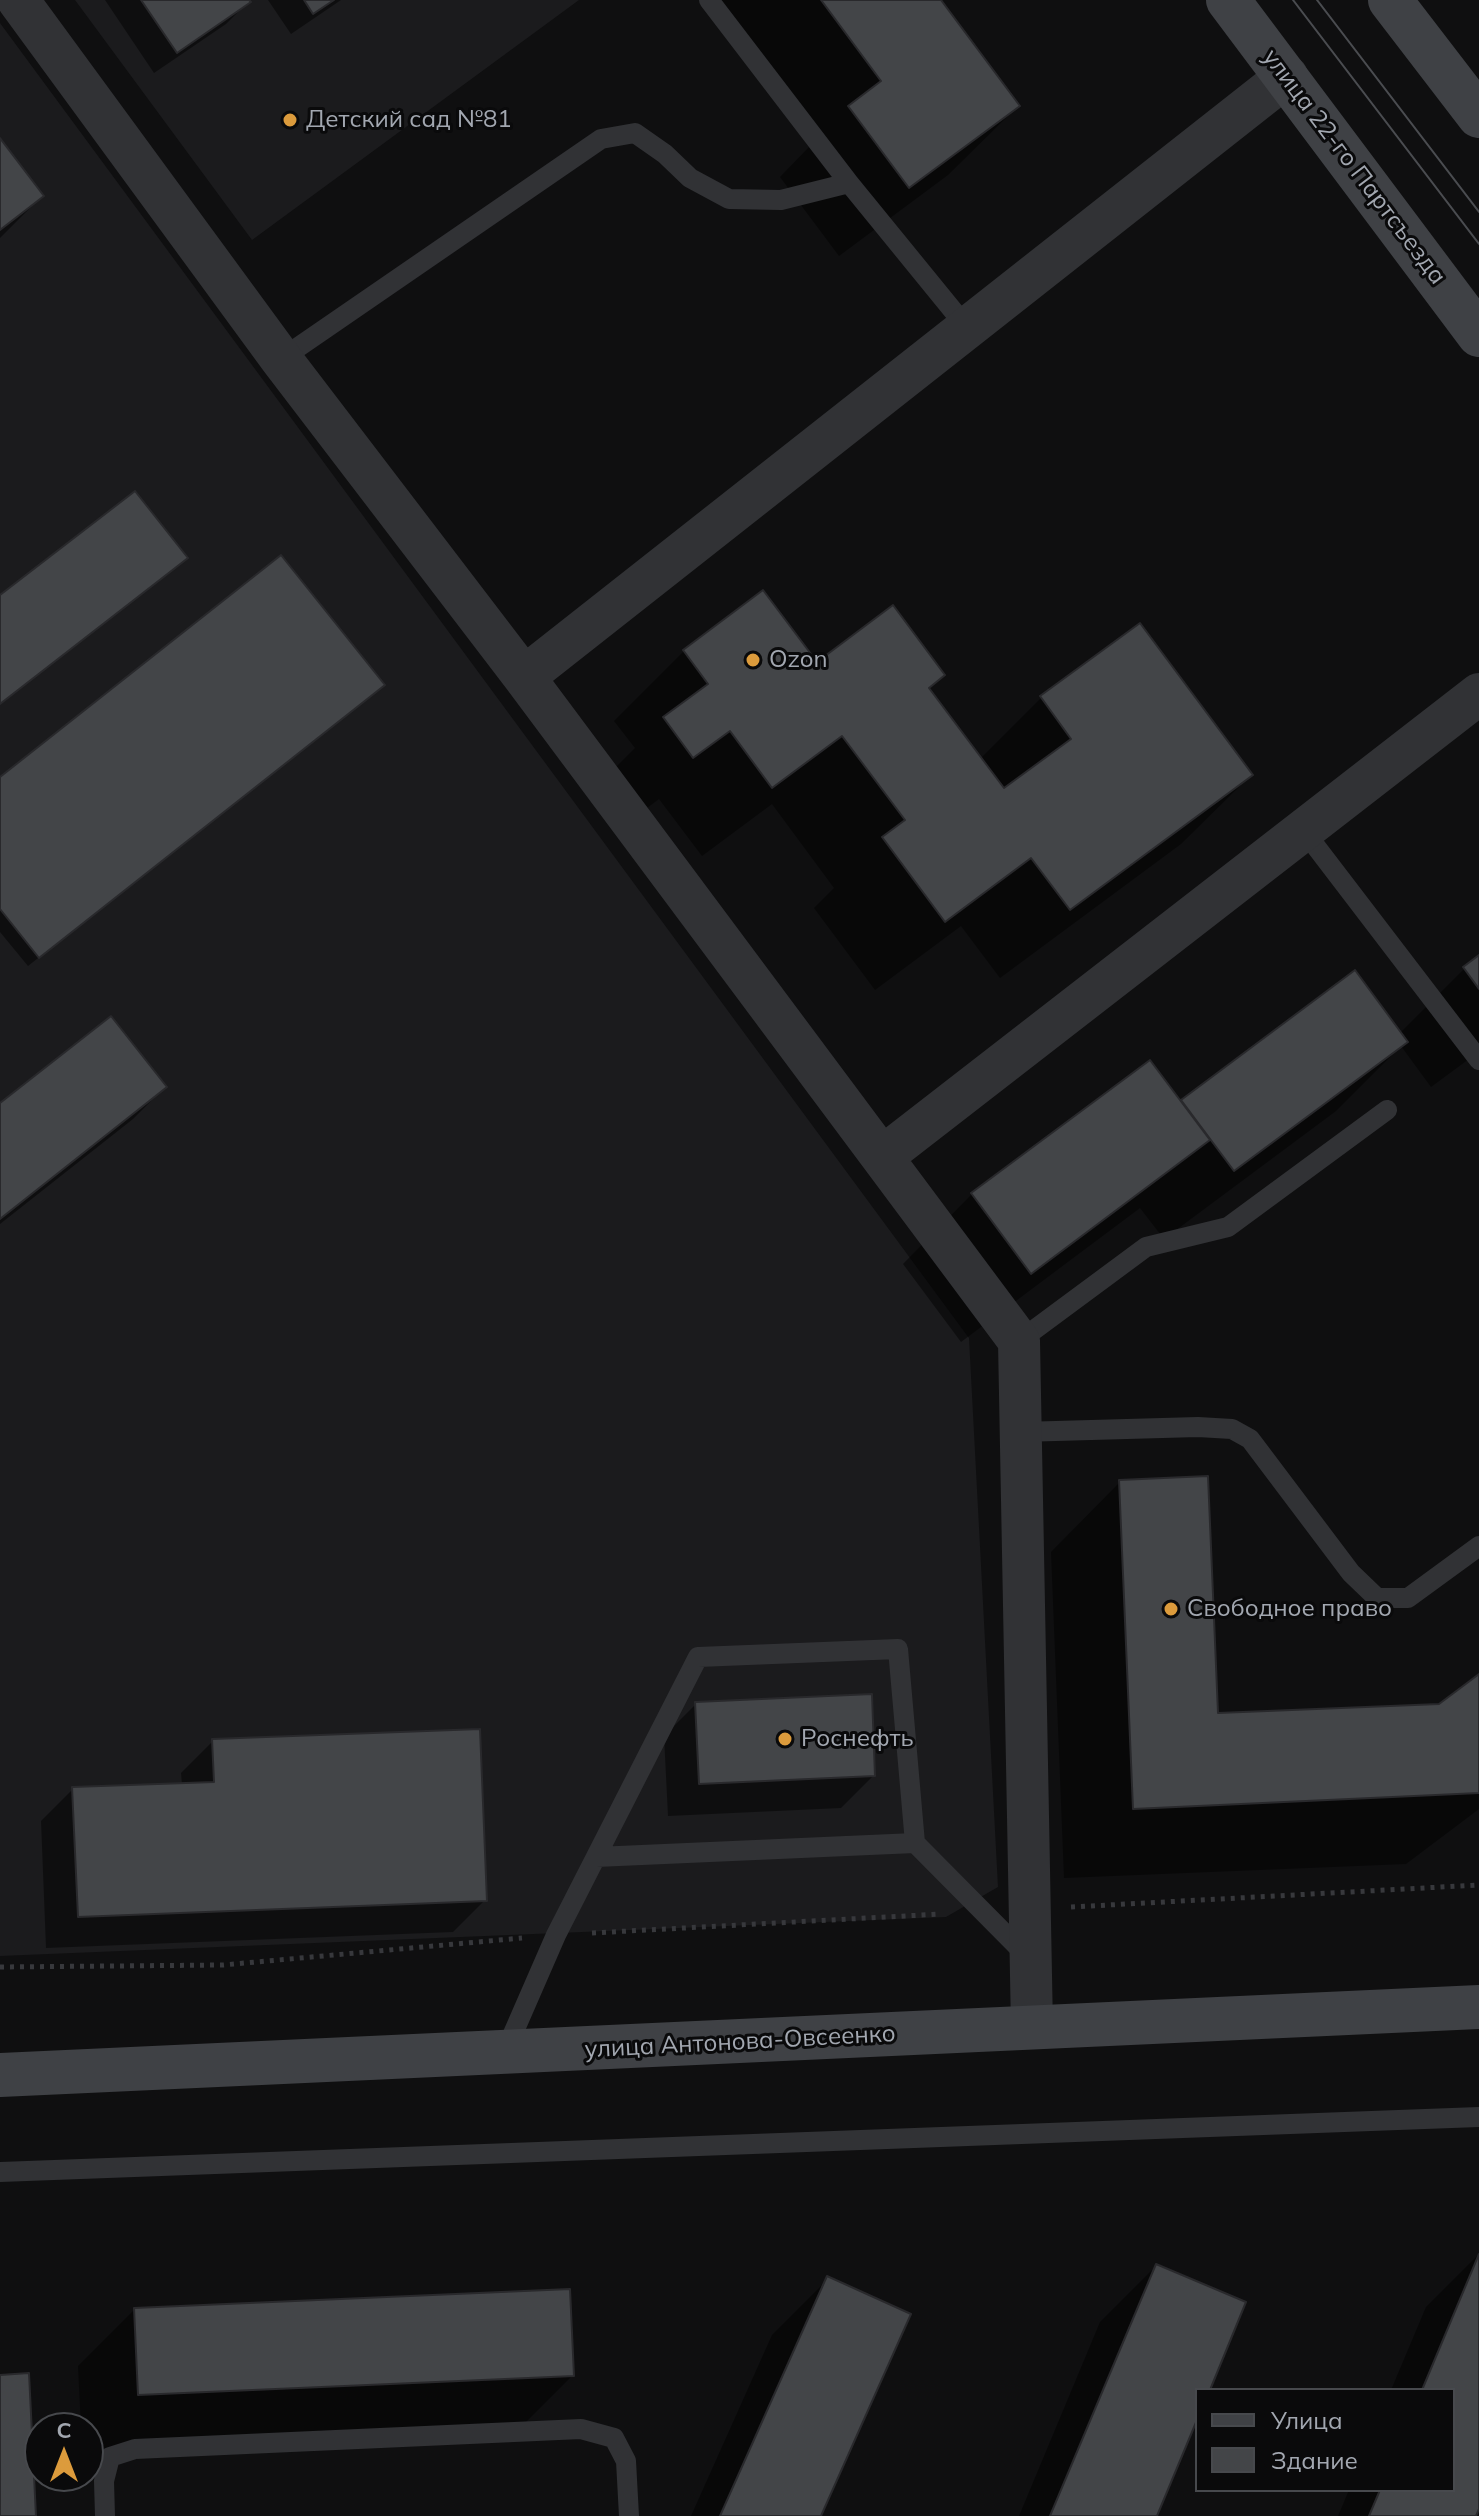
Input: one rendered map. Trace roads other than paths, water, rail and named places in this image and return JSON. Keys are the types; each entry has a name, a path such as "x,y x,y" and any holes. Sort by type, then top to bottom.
{"main road":[{"name":"улица 22-го Партсъезда","path":"1228,0 1479,335"},
{"path":"1390,0 1457,73 1479,116"},
{"name":"улица Антонова-Овсеенко","path":"0,2075 1479,2007"}],"street":[{"path":"18,0 281,359 524,677 1019,1341 1032,2028"},
{"path":"524,677 1287,76"},
{"path":"882,1157 1479,694"}],"lane":[{"path":"709,0 849,183 968,329"},
{"path":"281,359 601,139 635,133 665,154 690,178 729,199 781,200 849,183"},
{"path":"1304,831 1479,1060"},
{"path":"1019,1341 1146,1247 1228,1227 1387,1110"},
{"path":"1020,1432 1198,1427 1232,1429 1250,1439 1351,1573 1377,1598 1408,1598 1479,1546"},
{"path":"505,2052 556,1935 698,1657 898,1649 915,1843 1031,1960"},
{"path":"596,1857 915,1843"},
{"path":"0,2172 1479,2117"},
{"path":"105,2516 104,2481 110,2457 135,2449 581,2429 614,2438 626,2461 629,2516"}],"tram line":[{"path":"1293,0 1479,244"},
{"path":"1317,0 1479,212"}],"place":[{"name":"Детский сад №81","path":"290,120"},
{"name":"Ozon","path":"753,660"},
{"name":"Свободное право","path":"1171,1609"},
{"name":"Роснефть","path":"785,1739"}]}
